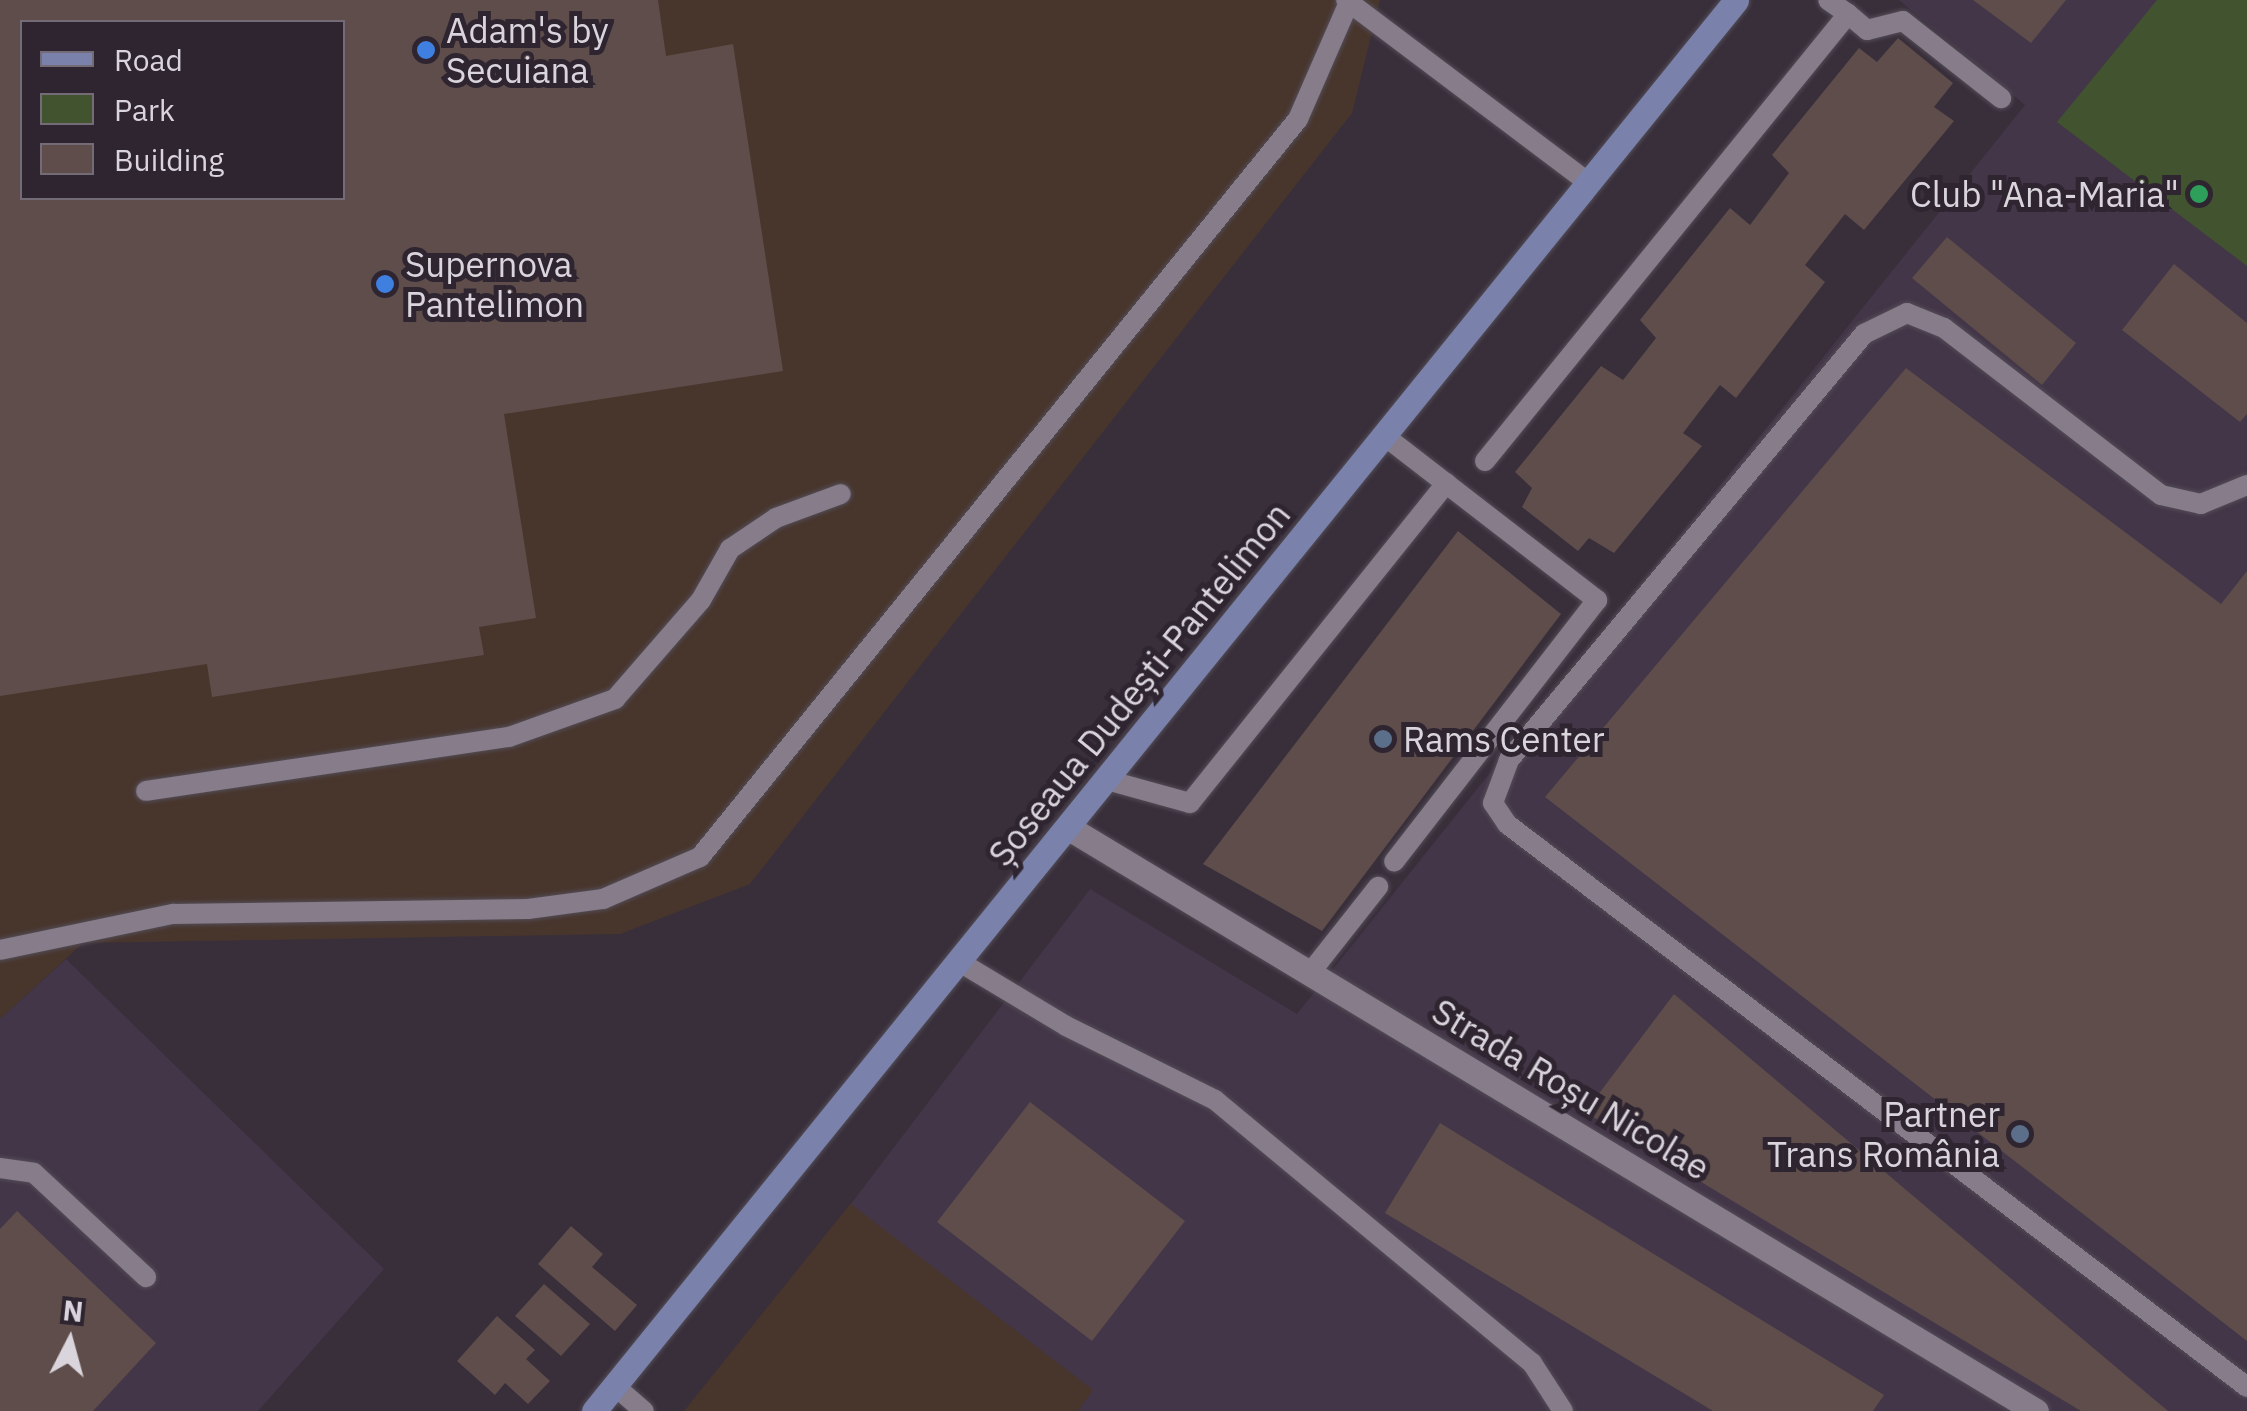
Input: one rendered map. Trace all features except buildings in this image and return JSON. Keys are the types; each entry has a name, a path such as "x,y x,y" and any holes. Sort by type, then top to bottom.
{"street":[{"name":"Șoseaua Dudești-Pantelimon","path":"594,1411 1736,0"},
{"name":"Strada Roșu Nicolae","path":"1069,828 2036,1411"}],"lane":[{"path":"1828,0 1867,30 1903,21 2001,98"},
{"path":"2,946 173,914 528,909 603,898 700,857 1298,119 1348,1 1588,183"},
{"path":"1484,462 1848,14"},
{"path":"2247,485 2200,504 2161,495 1944,328 1908,313 1864,334 1509,760 1493,802 1507,824 2247,1387"},
{"path":"1386,437 1597,600 1394,862"},
{"path":"1107,780 1190,803 1446,483"},
{"path":"146,791 509,737 615,698 701,600 730,548 776,518 841,494"},
{"path":"1310,973 1378,888"},
{"path":"958,961 1066,1026 1216,1100 1532,1363 1563,1411"},
{"path":"0,1168 34,1173 146,1277"},
{"path":"615,1386 644,1411"}],"shaded area":[{"path":"0,0 1380,0 1352,113 750,884 620,934 83,943 0,1019"},
{"path":"1899,0 2247,0 2247,1411 1078,1411 1093,1390 851,1204 1090,889 1297,1014 2025,105"},
{"path":"66,959 384,1269 258,1411 0,1411 0,1019"},
{"path":"851,1203 1094,1390 1078,1411 684,1411"}],"green space":[{"name":"Club \"Ana-Maria\"","path":"2157,0 2247,0 2247,266 2057,122"}],"place":[{"name":"Adam's by Secuiana","path":"426,50"},
{"name":"Club \"Ana-Maria\"","path":"2199,194"},
{"name":"Supernova Pantelimon","path":"385,284"},
{"name":"Rams Center","path":"1383,739"},
{"name":"Partner Trans România","path":"2020,1134"}]}
